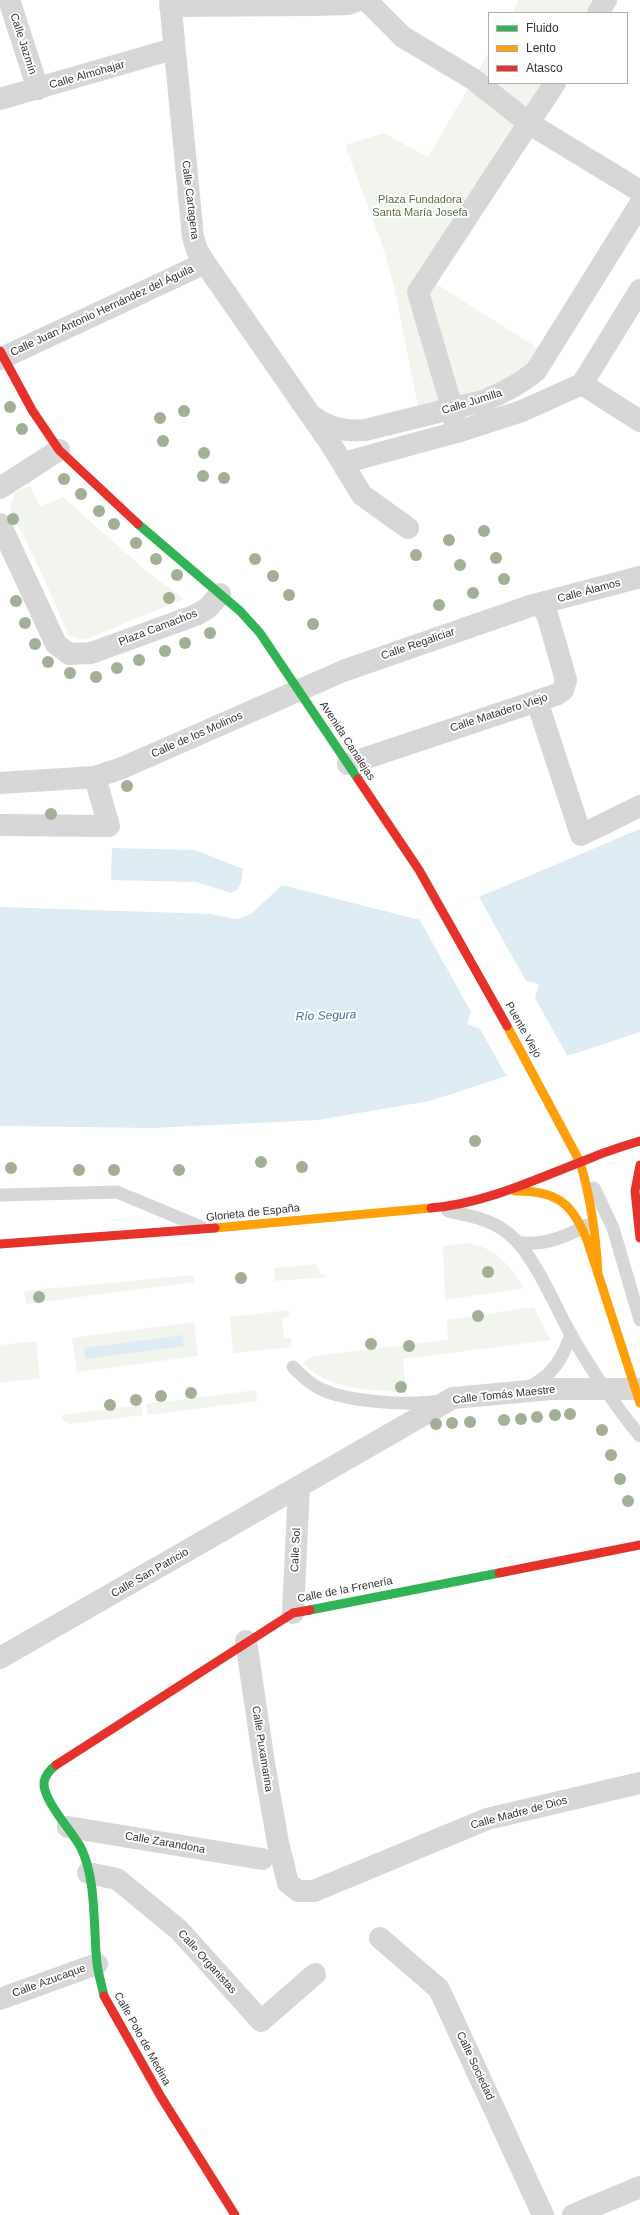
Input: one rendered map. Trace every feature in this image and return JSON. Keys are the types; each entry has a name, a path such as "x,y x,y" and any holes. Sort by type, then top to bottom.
{"street":[{"name":"Calle Jazmín","path":"9,0 38,89"},
{"path":"170,3 314,5 348,4 359,0"},
{"path":"366,0 404,37 473,79 530,124 640,191"},
{"path":"599,12 606,0"},
{"name":"Calle Cartagena","path":"170,3 173,49 193,237 197,250 205,264 343,463 362,495 408,528"},
{"name":"Calle Almohajar","path":"0,99 173,49"},
{"path":"457,432 452,408 418,292 530,124 554,84"},
{"name":"Calle Jumilla","path":"308,413 323,424 350,431 382,427 501,394 521,383 536,371 640,204"},
{"name":"Calle Juan Antonio Hernández del Águila","path":"1,356 205,264"},
{"path":"343,463 457,432 522,411 582,384 640,290"},
{"path":"1,356 32,410 59,450 122,510 220,594"},
{"path":"582,384 640,421"},
{"path":"0,488 59,450"},
{"name":"Plaza Camachos","path":"0,524 56,644 69,654 91,653 196,615 208,608 220,594"},
{"name":"Calle Álamos","path":"539,604 640,577"},
{"name":"Avenida Canalejas","path":"220,594 240,611 260,633 419,870 443,910"},
{"name":"Calle Regaliciar","path":"299,690 343,671 539,604"},
{"name":"Calle Matadero Viejo","path":"348,764 558,694 563,690 566,680 548,614 539,604"},
{"name":"Calle de los Molinos","path":"0,783 95,778 122,768 299,690"},
{"path":"537,701 581,835 640,806"},
{"path":"0,825 109,826 95,778"},
{"name":"Puente Viejo","path":"443,910 547,1097 580,1162 594,1218 598,1274"},
{"path":"506,1192 580,1162 640,1141"},
{"path":"640,1164 636,1179 635,1194 640,1238"},
{"path":"506,1192 532,1191 557,1198 568,1205 582,1228 639,1387"},
{"name":"Glorieta de España","path":"0,1244 206,1229 455,1206 506,1192"},
{"name":"Calle Tomás Maestre","path":"299,1487 453,1398 520,1392 639,1387"},
{"name":"Calle Sol","path":"293,1613 299,1487"},
{"name":"Calle San Patricio","path":"0,1658 299,1487"},
{"name":"Calle de la Frenería","path":"49,1771 63,1758 246,1641 293,1613 640,1545"},
{"name":"Calle Puxamarina","path":"246,1641 264,1763 272,1858 288,1883 298,1891 314,1891 336,1882"},
{"name":"Calle Polo de Medina","path":"49,1771 44,1782 46,1794 81,1849 88,1873 94,1914 97,1964 104,1997 161,2097 235,2215"},
{"name":"Calle Madre de Dios","path":"336,1882 487,1819 640,1783"},
{"name":"Calle Zarandona","path":"68,1827 272,1858"},
{"name":"Calle Organistas","path":"88,1873 117,1879 179,1930 261,2021 315,1974"},
{"name":"Calle Sociedad","path":"380,1938 439,1989 543,2215"},
{"name":"Calle Azucaque","path":"0,1999 97,1964"},
{"path":"573,2215 640,2187"}],"lane":[{"path":"580,1162 613,1228 640,1320"},
{"path":"0,1195 117,1192 206,1229"},
{"path":"517,1242 539,1244 582,1228 594,1218 598,1208 598,1196"},
{"path":"427,1208 478,1218 506,1232 517,1242 535,1268 571,1334 604,1388 640,1436"},
{"path":"520,1392 543,1379 553,1371 561,1359 571,1334"},
{"path":"292,1367 305,1380 319,1389 336,1395 404,1404 428,1403 453,1398"}],"green space":[{"path":"519,0 606,0 599,12 513,12"},
{"name":"Plaza Fundadora Santa María Josefa","path":"488,54 488,84 554,84 435,283 547,354 536,371 420,417 395,290 383,247 345,145 384,133 428,157"},
{"path":"30,486 40,507 63,497 145,570 184,599 84,640 69,636 41,572 10,509 15,492"},
{"path":"467,1243 486,1248 501,1258 524,1288 445,1300 443,1246"},
{"path":"316,1264 320,1273 329,1277 275,1281 274,1268"},
{"path":"193,1275 194,1282 26,1304 24,1291"},
{"path":"534,1307 551,1340 403,1359 406,1393 350,1387 324,1379 303,1362 313,1356 448,1340 447,1320"},
{"path":"289,1310 289,1317 282,1318 284,1338 291,1338 292,1347 233,1353 230,1317"},
{"path":"194,1322 198,1356 77,1372 72,1338"},
{"path":"36,1341 40,1378 0,1383 0,1345"},
{"path":"256,1390 257,1401 148,1415 146,1404"},
{"path":"141,1405 143,1415 69,1424 63,1420 62,1415"}],"water":[{"name":"Río Segura","path":"640,829 640,1032 430,1101 318,1120 153,1128 0,1126 0,907 211,914 235,919 252,913 282,885 420,920 479,897"},
{"path":"112,848 195,850 243,869 242,880 237,889 231,893 196,882 111,880"},
{"path":"183,1335 184,1346 85,1359 84,1348"}],"pier":[{"path":"479,897 526,981 539,984 535,998 568,1057 507,1077 480,1029 467,1024 471,1012 420,920"}],"traffic: fast":[{"path":"138,524 240,611 260,633 358,779"},
{"path":"310,1610 499,1573"},
{"path":"56,1765 50,1770 46,1777 44,1782 45,1789 53,1807 81,1848 90,1875 94,1905 98,1967 104,1996"}],"traffic: slow":[{"path":"507,1026 580,1162 592,1217 598,1274"},
{"path":"515,1191 543,1193 553,1197 562,1202 577,1219 588,1243 640,1403"},
{"path":"215,1228 431,1208"}],"traffic: jam":[{"path":"0,351 32,410 59,450 138,524"},
{"path":"358,779 419,870 507,1026"},
{"path":"431,1208 473,1201 512,1189 603,1153 640,1141"},
{"path":"640,1165 635,1191 640,1238"},
{"path":"0,1244 215,1228"},
{"path":"499,1573 640,1545"},
{"path":"56,1765 293,1613 310,1610"},
{"path":"104,1996 161,2097 235,2215"}]}
